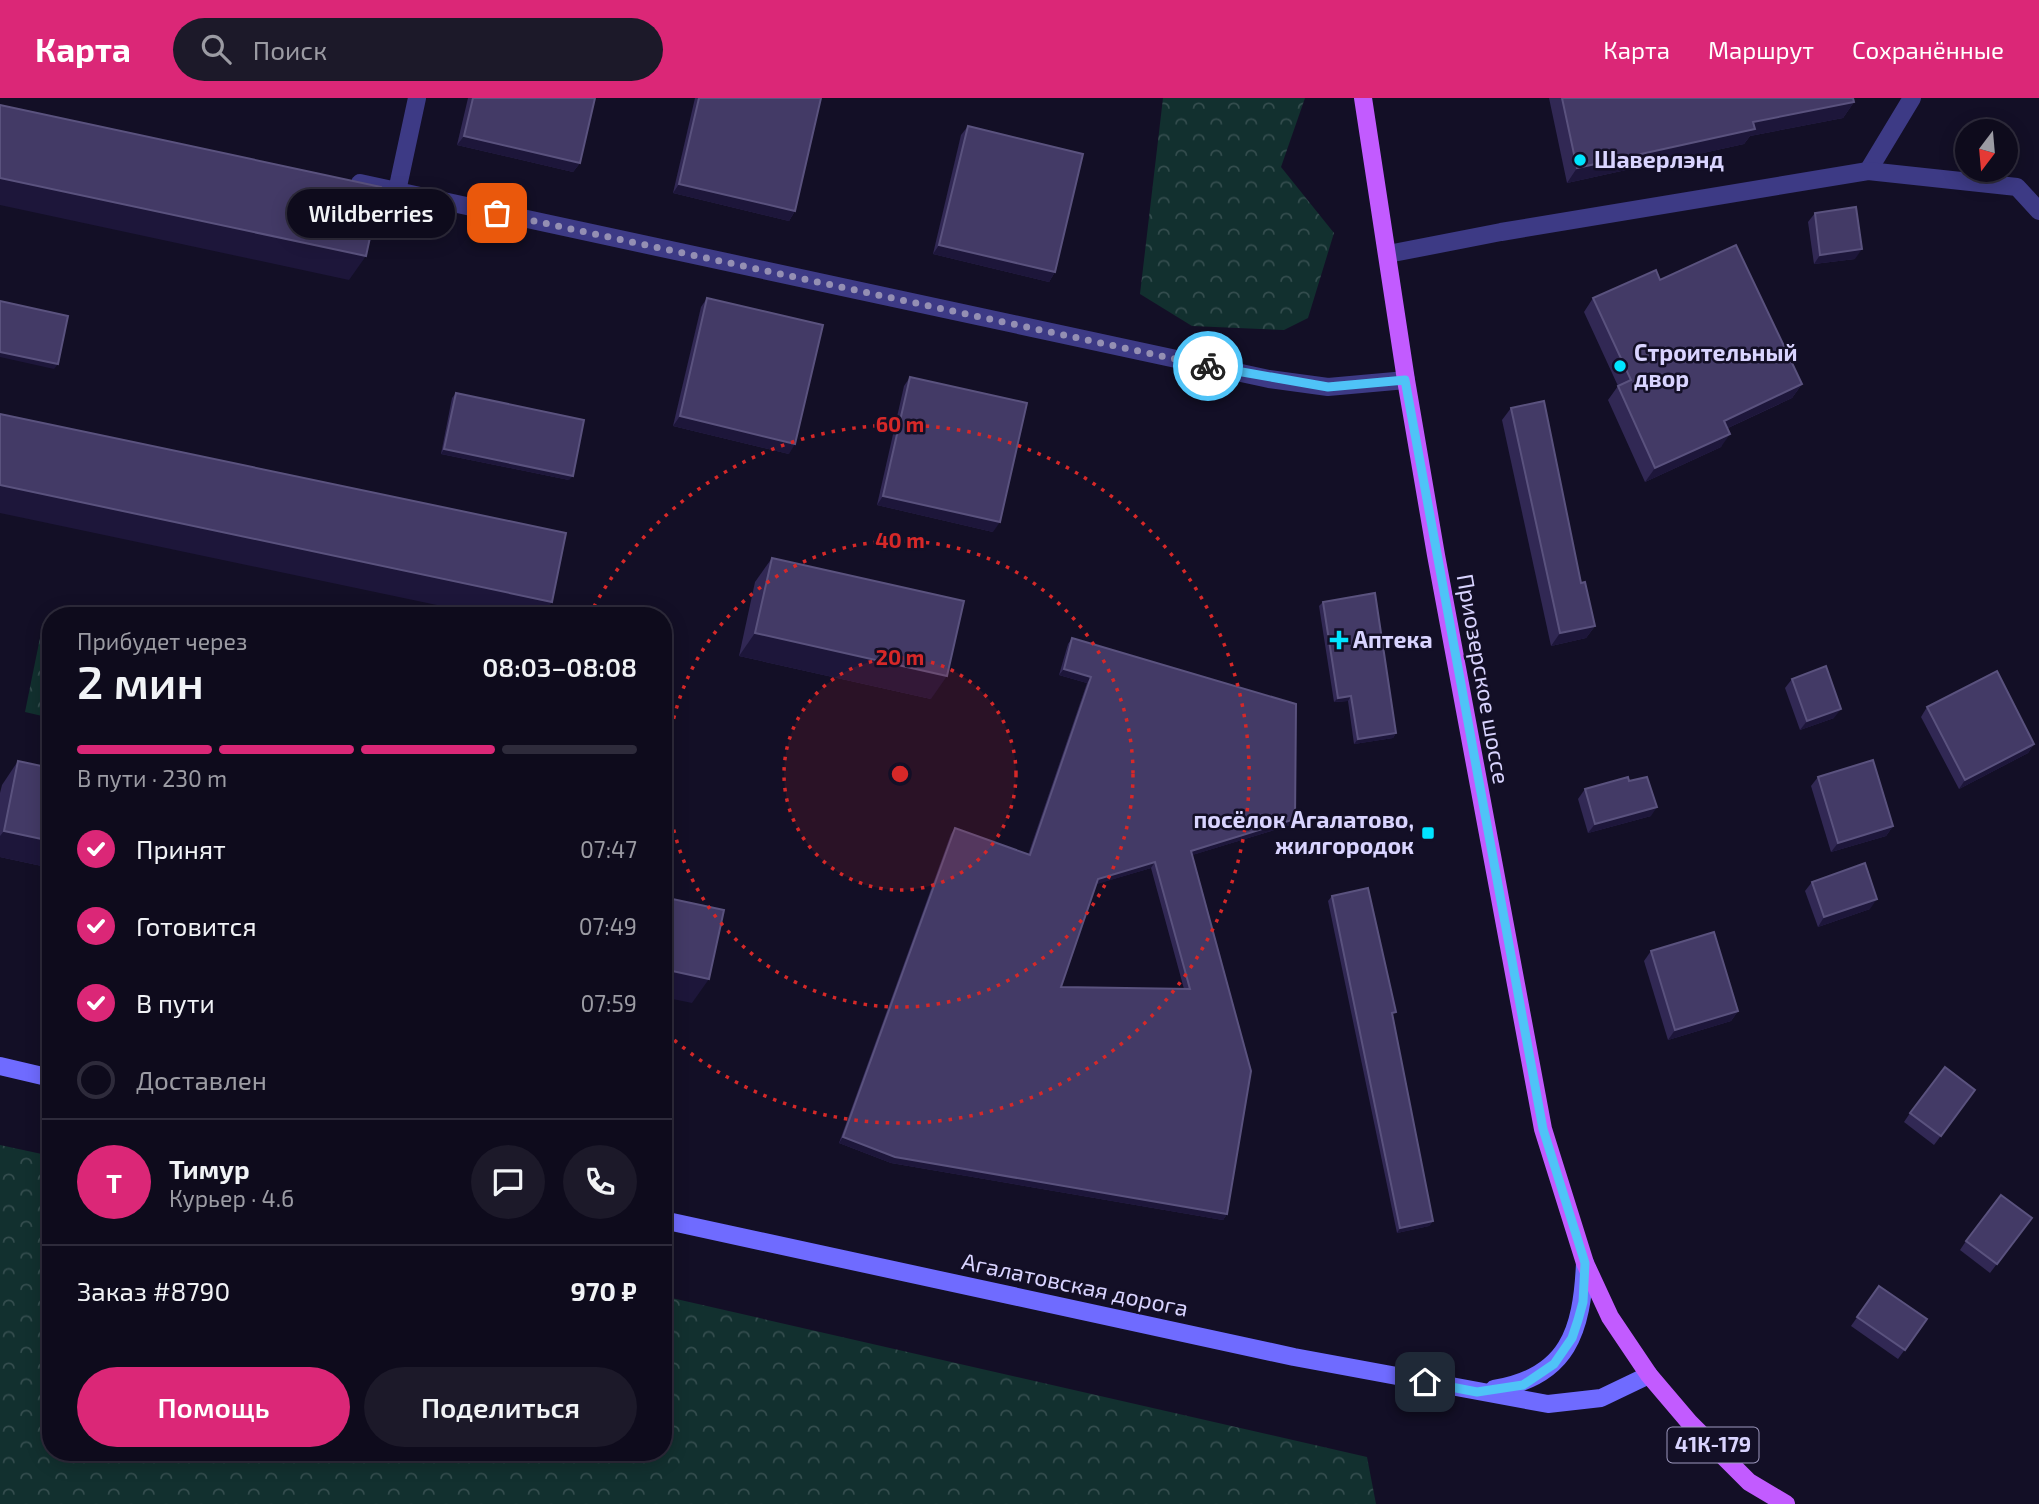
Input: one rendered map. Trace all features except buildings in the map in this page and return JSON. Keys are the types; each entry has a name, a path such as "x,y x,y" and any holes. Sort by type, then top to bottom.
{"main road":[{"name":"Приозерское шоссе","path":"1363,98 1405,380 1543,1129 1585,1263"},
{"path":"0,1066 42,1076"},
{"name":"Агалатовская дорога","path":"672,1222 1294,1357 1548,1404 1601,1398 1649,1375"},
{"name":"41К-179","path":"1585,1263 1610,1317 1649,1375 1749,1482 1786,1504"},
{"path":"1477,1392 1523,1385 1554,1364 1572,1338 1580,1314 1585,1263"}],"street":[{"path":"397,191 417,98"},
{"path":"1868,171 1912,98"},
{"path":"1388,254 1494,233 1695,202 1868,171 2017,187 2039,211"},
{"path":"344,179 1269,379 1328,387 1405,380"}],"green space":[{"path":"1163,98 1305,98 1281,167 1334,233 1308,318 1284,330 1192,326 1140,294"},
{"path":"42,628 42,716 25,712"},
{"path":"0,1145 42,1154 42,1461 672,1461 672,1298 1367,1457 1376,1504 0,1504"}],"way so far":[{"path":"497,213 1208,366"}],"place":[{"name":"Шаверлэнд","path":"1580,160"},
{"name":"Wildberries","path":"497,213"},
{"name":"Строительный двор","path":"1620,366"},
{"name":"Аптека","path":"1339,640"},
{"name":"посёлок Агалатово, жилгородок","path":"1428,833"}],"route":[{"path":"1208,366 1269,379 1328,387 1405,380 1543,1129 1585,1263 1583,1302 1578,1320 1572,1338 1554,1364 1523,1385 1477,1392 1425,1382"}]}
